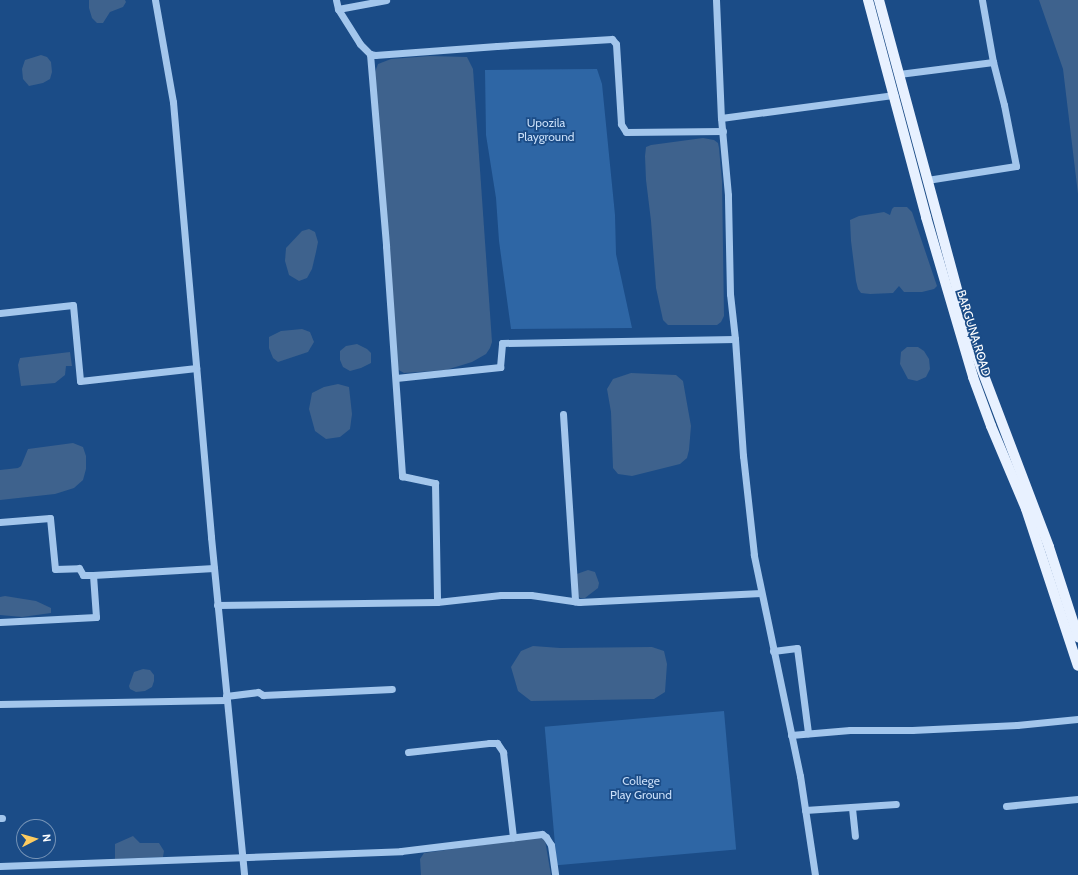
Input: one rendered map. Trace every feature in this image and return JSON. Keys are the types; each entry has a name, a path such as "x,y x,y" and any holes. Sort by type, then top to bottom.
{"main road":[{"name":"BARGUNA ROAD","path":"868,0 926,217 973,377 991,426 1026,509 1078,666"},
{"name":"BARGUNA ROAD","path":"879,0 972,344 1049,547 1078,637"}],"street":[{"path":"155,0 173,102 214,568 244,875"},
{"path":"336,0 338,9 360,44 370,54 375,56 610,39 614,40 616,44 621,124 626,132 723,131"},
{"path":"338,9 386,0"},
{"path":"716,0 721,118 728,195 730,294 735,339 743,456 754,555 791,735 816,875"},
{"path":"927,180 1016,166 1004,105 993,62 982,0"},
{"path":"370,54 396,378 402,476 435,482 437,602"},
{"path":"899,74 993,62"},
{"path":"721,118 894,95"},
{"path":"0,313 72,305 80,381 196,368"},
{"path":"396,378 500,367 502,343 735,339"},
{"path":"563,414 575,602"},
{"path":"0,522 50,518 56,569 79,568 83,574 93,575 214,568"},
{"path":"0,622 96,616 93,575"},
{"path":"218,606 437,602 501,595 531,595 575,602 761,593"},
{"path":"773,651 796,648 808,733"},
{"path":"0,704 226,698 258,692 263,695 392,689"},
{"path":"791,735 850,730 912,730 1017,725 1078,719"},
{"path":"408,752 489,743 497,744 503,752 513,837"},
{"path":"1006,806 1078,799"},
{"path":"805,810 896,804"},
{"path":"852,808 855,836"},
{"path":"0,866 401,851 542,834 551,845 555,875"}],"green space":[{"name":"Upozila Playground","path":"597,69 602,84 615,215 616,254 632,328 511,329 499,241 496,198 486,135 485,70"},
{"name":"College Play Ground","path":"724,711 736,849 557,865 545,727"}],"shaded area":[{"path":"89,0 125,0 126,2 123,7 110,12 103,23 97,23 92,18 89,8"},
{"path":"1039,0 1078,0 1078,194 1063,69"},
{"path":"41,55 47,57 51,62 52,72 50,79 43,83 29,86 23,79 22,69 25,60"},
{"path":"430,56 467,57 473,69 492,342 486,354 472,362 446,370 404,373 397,369 375,72 378,64 391,59"},
{"path":"703,138 714,140 718,143 719,148 722,181 724,316 721,322 717,325 668,325 663,320 656,288 646,180 646,147"},
{"path":"894,207 907,207 912,212 937,286 934,289 922,292 904,292 899,286 893,293 861,293 858,289 856,281 850,220 859,216 884,212 890,215"},
{"path":"309,229 315,232 318,242 312,269 307,278 299,281 289,275 285,261 286,248 302,231"},
{"path":"302,329 310,332 314,342 308,352 278,362 273,358 269,348 269,337 281,331"},
{"path":"357,344 367,349 371,353 371,363 350,371 343,367 340,360 340,351 346,346"},
{"path":"907,347 918,347 924,351 929,359 930,369 926,377 917,381 908,379 900,364 901,352"},
{"path":"70,352 72,366 66,366 65,375 55,383 21,386 18,365 20,358"},
{"path":"631,373 676,375 683,381 691,426 687,458 680,464 632,476 618,474 613,468 611,412 607,389 613,379"},
{"path":"338,384 349,387 352,414 350,429 340,437 326,439 315,431 309,409 312,393 324,387"},
{"path":"73,443 83,447 86,456 86,469 83,480 74,488 55,494 0,500 0,470 18,468 21,466 28,449"},
{"path":"588,570 595,572 599,583 598,588 585,598 580,598 576,594 574,575"},
{"path":"5,596 36,601 51,608 51,613 22,617 0,615 0,597"},
{"path":"533,646 560,648 652,647 664,651 667,664 665,692 654,699 531,701 518,691 511,667 521,651"},
{"path":"143,669 150,670 154,675 154,681 152,687 145,691 136,692 130,689 129,686 134,672"},
{"path":"133,836 140,843 159,843 164,851 163,857 115,859 115,844"},
{"path":"538,837 545,840 551,875 421,875 420,859 424,853"}]}
